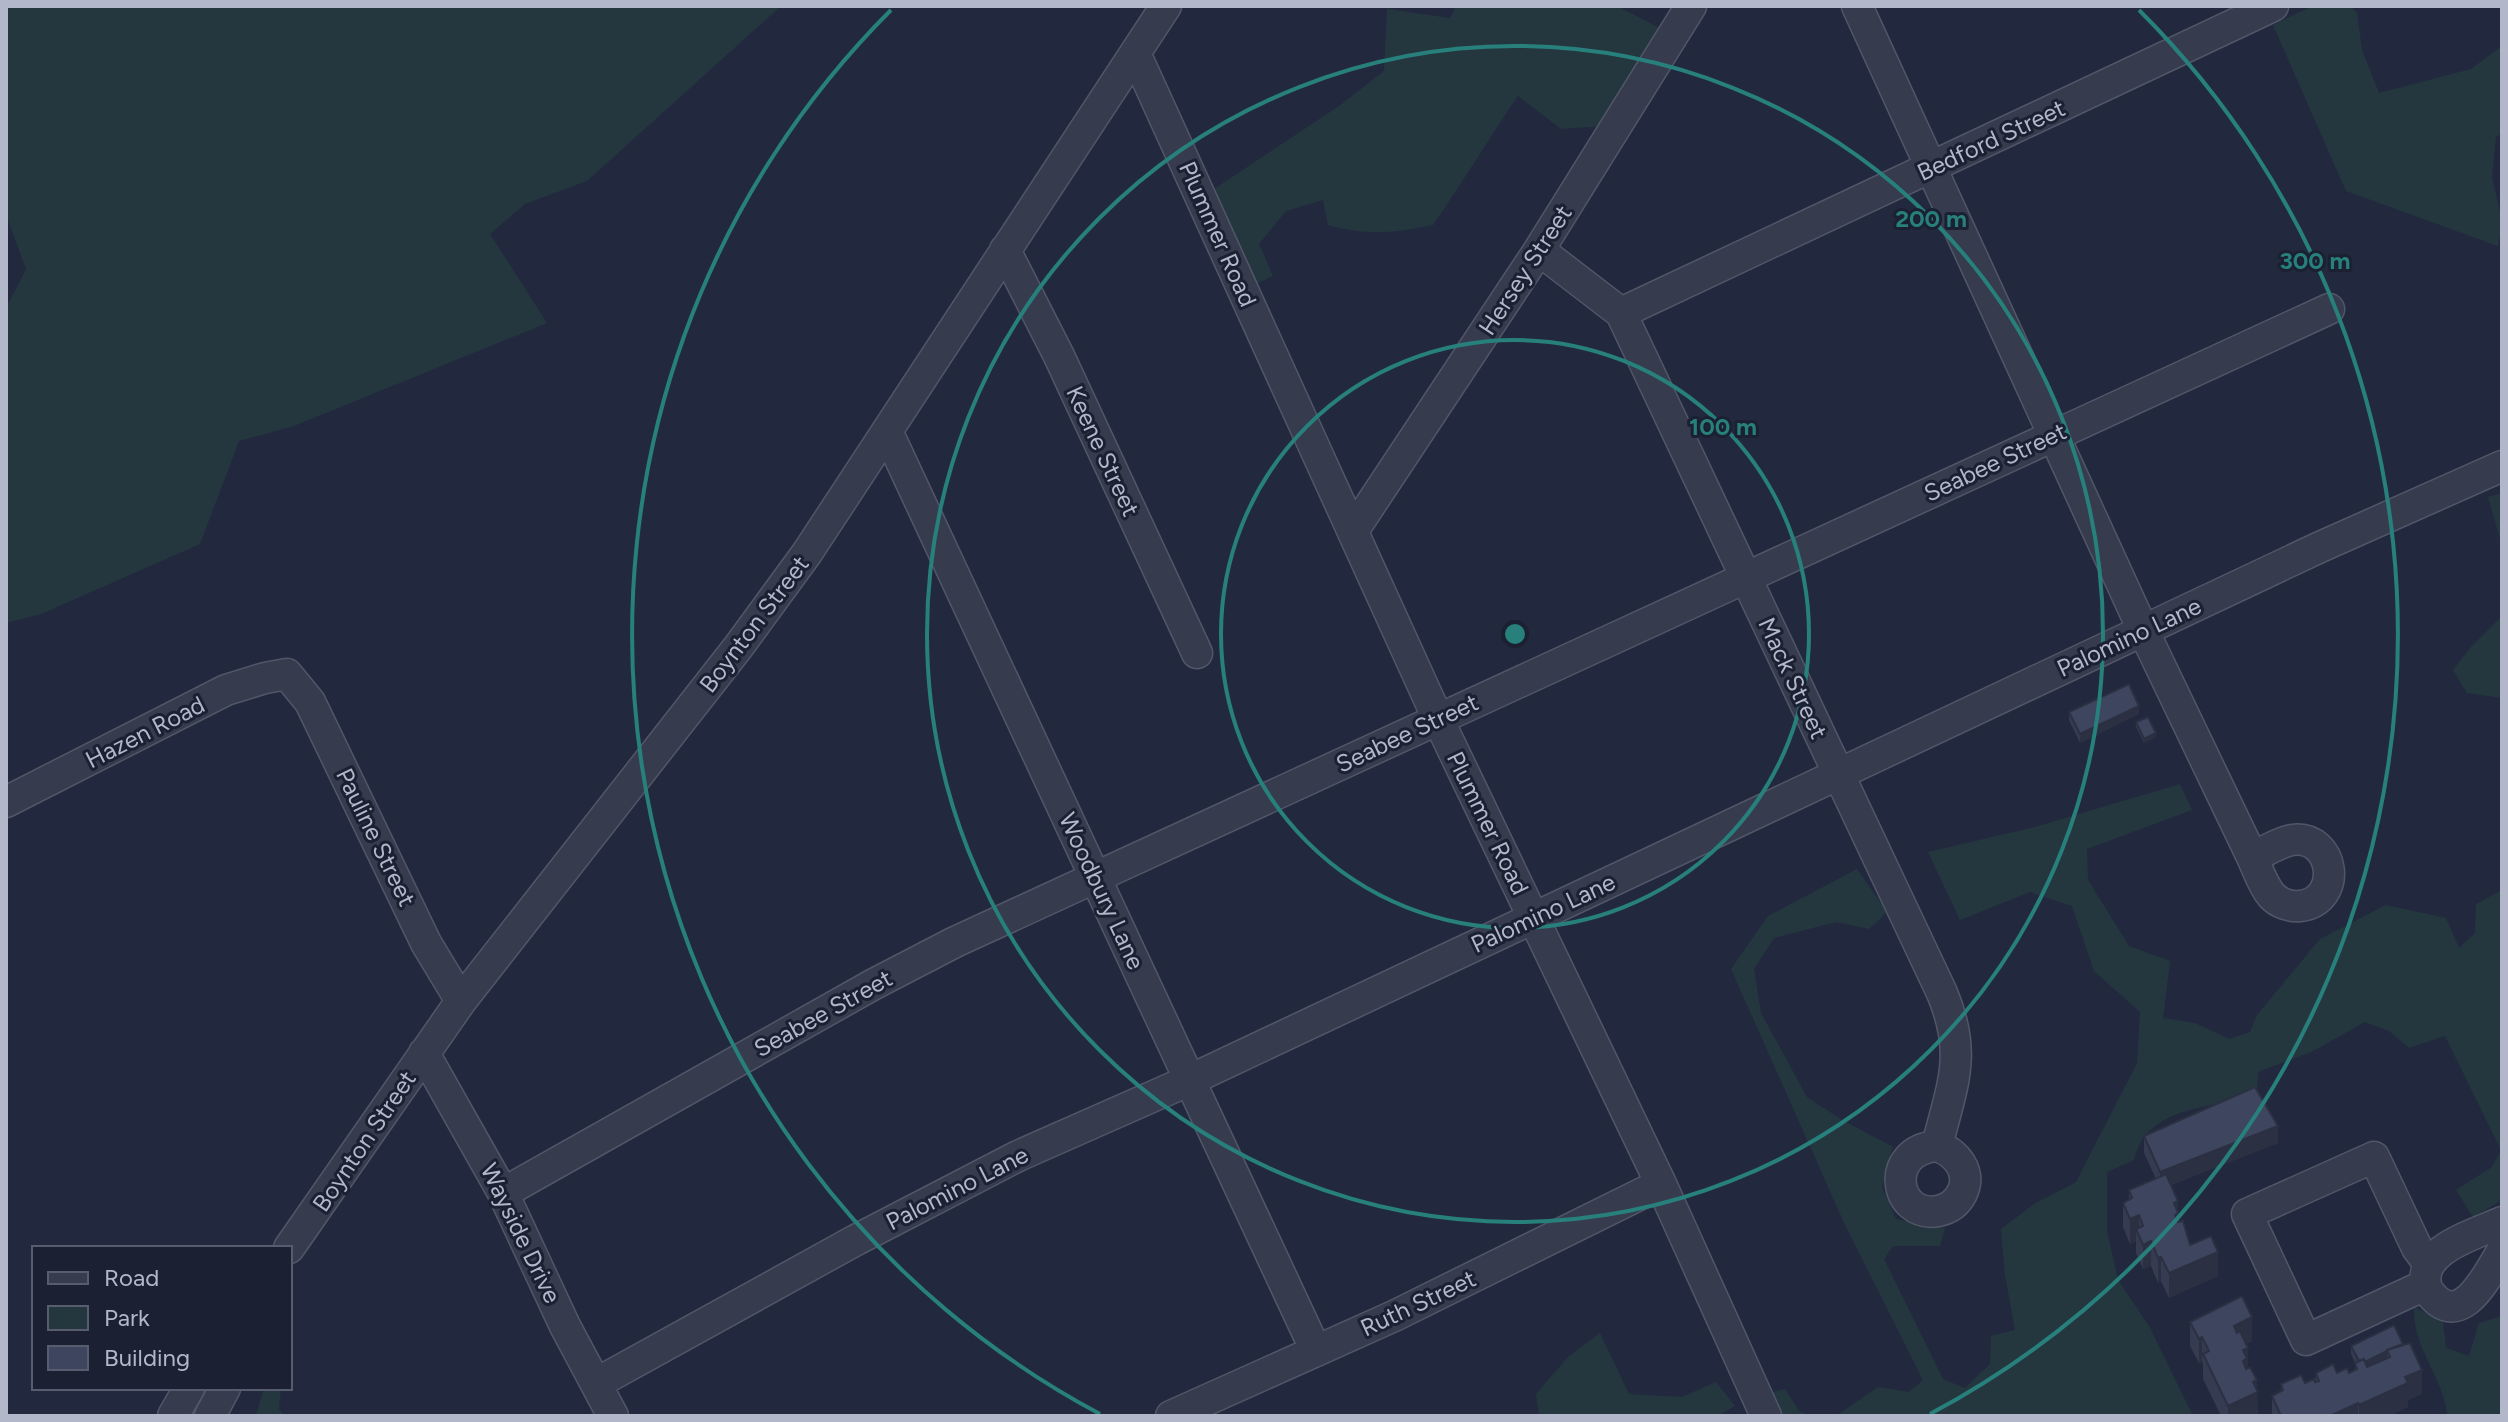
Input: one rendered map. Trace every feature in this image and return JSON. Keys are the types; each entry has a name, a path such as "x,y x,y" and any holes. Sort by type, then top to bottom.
{"street":[{"name":"Boynton Street","path":"290,1246 461,1001 763,615 847,495 1166,6"},
{"name":"Hersey Street","path":"1353,531 1539,250 1691,6"},
{"path":"1857,6 2143,630 2252,857"},
{"name":"Bedford Street","path":"1621,313 2273,6"},
{"name":"Plummer Road","path":"1135,53 1438,719 1661,1184 1766,1416"},
{"name":"Keene Street","path":"1005,250 1059,356 1197,653"},
{"name":"Mack Street","path":"1539,250 1621,313 1952,1016 1957,1038 1957,1060 1937,1146"},
{"name":"Seabee Street","path":"503,1193 874,984 955,942 2329,309"},
{"name":"Woodbury Lane","path":"887,431 1316,1351"},
{"name":"Palomino Lane","path":"597,1383 856,1240 1018,1156 1190,1080 2318,548 2502,466"},
{"name":"Pauline Street","path":"287,674 310,702 426,943 461,1001"},
{"name":"Hazen Road","path":"6,802 226,690 287,674"},
{"name":"Wayside Drive","path":"424,1053 503,1193 565,1326 613,1416"},
{"path":"2502,1222 2441,1251 2427,1274 2306,1340 2247,1214 2374,1157 2417,1248 2427,1274 2432,1296 2440,1302 2462,1304 2474,1296 2502,1251"},
{"name":"Ruth Street","path":"1171,1416 1394,1316 1661,1184"},
{"name":"Boynton Street","path":"292,1257 310,1220"},
{"path":"173,1416 188,1390"},
{"path":"210,1416 224,1390"}],"green space":[{"path":"6,6 781,6 587,181 525,204 490,234 547,323 294,426 239,441 200,544 41,614 6,623 6,308 26,269 6,215"},
{"path":"1456,6 1617,6 1666,31 1604,126 1561,129 1518,96 1433,225 1380,232 1328,225 1323,200 1286,211 1259,244 1273,276 1251,286 1211,191 1339,106 1384,71 1387,9 1450,18"},
{"path":"2313,6 2350,6 2357,13 2362,50 2379,93 2471,69 2502,46 2502,133 2496,137 2492,177 2502,221 2498,246 2346,191 2273,25"},
{"path":"2502,493 2502,546 2488,497"},
{"path":"2502,616 2502,698 2467,693 2453,670"},
{"path":"2180,784 2192,810 2087,849 2088,880 2129,946 2170,961 2163,1018 2195,1023 2229,1039 2250,1032 2257,1015 2320,939 2386,905 2446,918 2459,948 2475,933 2476,904 2502,890 2502,1200 2473,1217 2456,1190 2492,1167 2501,1150 2445,1036 2409,1048 2389,1031 2365,1022 2311,1052 2258,1072 2257,1094 2168,1118 2153,1128 2141,1142 2134,1160 2107,1172 2107,1231 2118,1280 2149,1326 2193,1416 1836,1416 1878,1387 1909,1392 1923,1380 1845,1225 1731,969 1768,916 1857,869 1887,912 1869,929 1836,922 1774,938 1754,969 1761,1013 1807,1097 1893,1147 1882,1187 1896,1219 1945,1228 1940,1246 1893,1246 1884,1259 1943,1379 1965,1388 1990,1364 1991,1336 2015,1330 2001,1229 2034,1204 2076,1182 2137,1063 2140,1012 2094,971 2072,906 2030,892 1960,920 1928,852 2035,827"},
{"path":"2414,1307 2443,1321 2446,1348 2469,1356 2479,1323 2502,1316 2502,1416 2443,1416 2447,1413 2444,1398 2422,1349"},
{"path":"1600,1333 1629,1394 1682,1397 1716,1382 1735,1406 1718,1416 1539,1416 1536,1394 1568,1357"},
{"path":"1785,1389 1799,1411 1812,1416 1782,1416 1769,1393"},
{"path":"263,1390 281,1390 279,1409 284,1416 256,1415"}],"building":[{"path":"2129,684 2139,706 2080,734 2069,712"},
{"path":"2148,717 2156,733 2144,739 2136,722"},
{"path":"2255,1087 2278,1126 2160,1172 2144,1136"},
{"path":"2166,1174 2178,1201 2174,1203 2178,1213 2175,1215 2178,1222 2183,1221 2190,1245 2211,1236 2218,1252 2169,1273 2151,1241 2143,1245 2136,1229 2143,1226 2139,1215 2130,1219 2123,1203 2132,1198 2129,1190"},
{"path":"2242,1296 2252,1317 2234,1326 2248,1348 2243,1350 2247,1358 2243,1361 2257,1380 2253,1382 2258,1392 2228,1406 2203,1354 2209,1351 2190,1322"},
{"path":"2394,1325 2403,1344 2365,1362 2364,1359 2359,1361 2351,1346"},
{"path":"2410,1343 2422,1370 2405,1377 2408,1383 2330,1416 2281,1416 2272,1396 2283,1390 2281,1384 2301,1375 2305,1383 2314,1379 2315,1382 2319,1381 2316,1373 2333,1364 2337,1373 2347,1368 2349,1373 2357,1369 2355,1363 2364,1359 2367,1367 2390,1357 2387,1350"}]}
